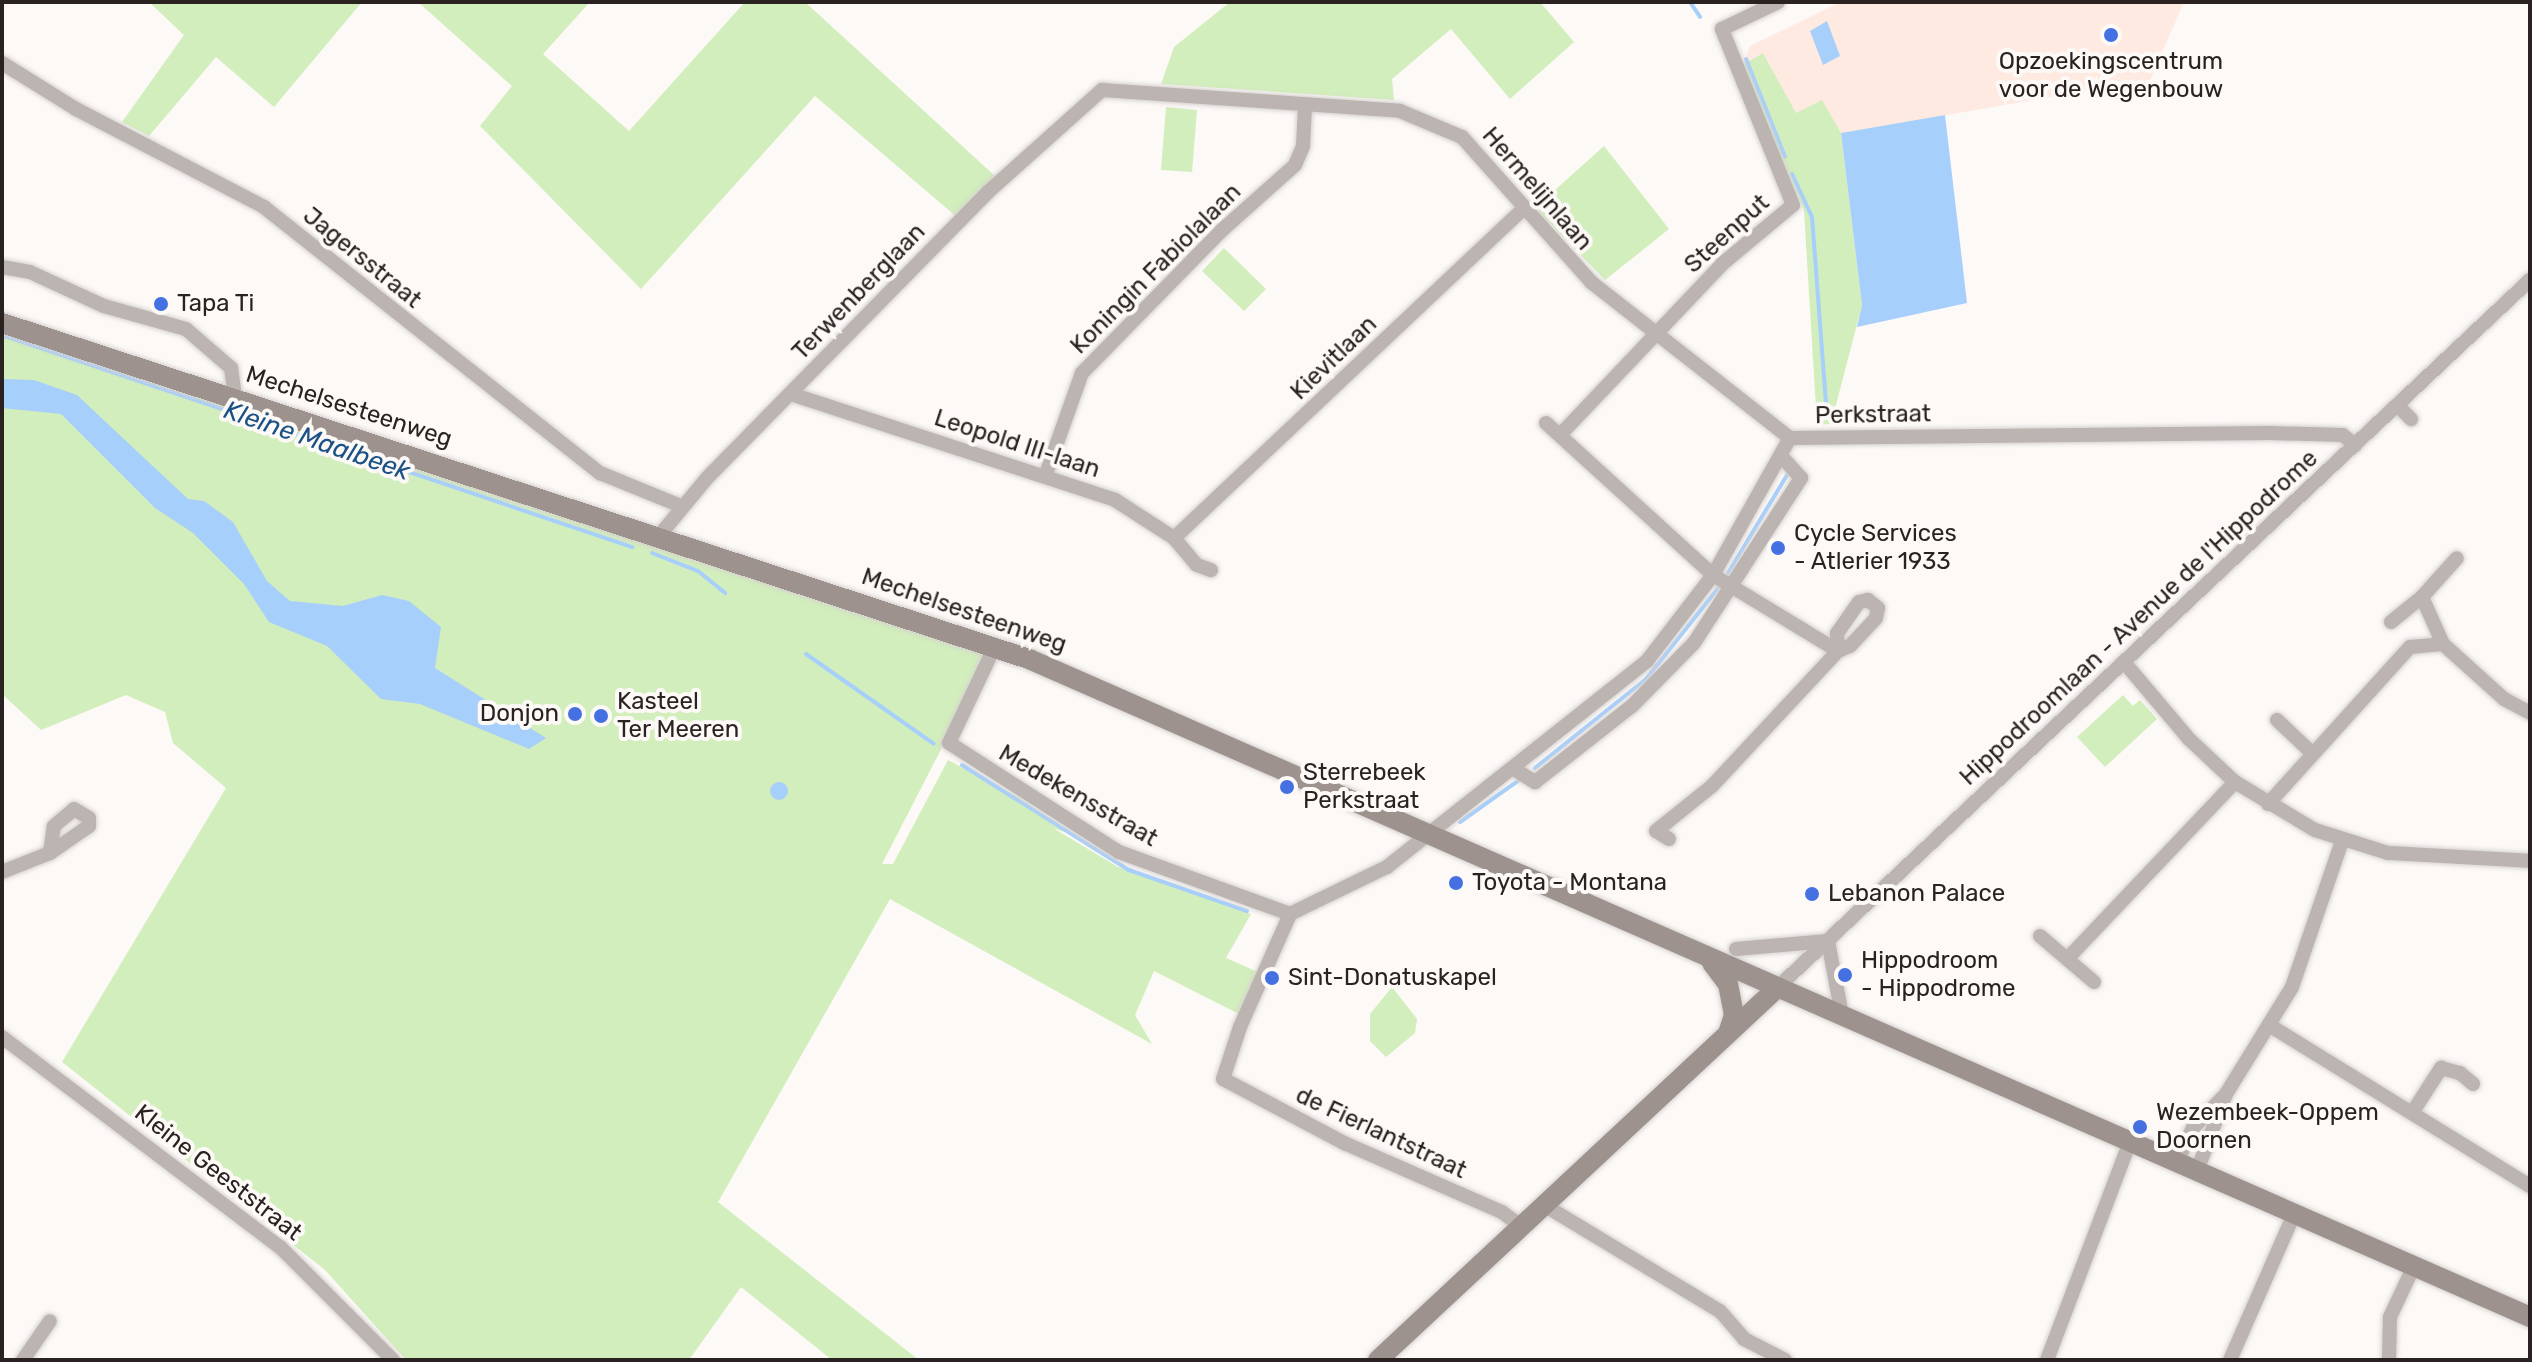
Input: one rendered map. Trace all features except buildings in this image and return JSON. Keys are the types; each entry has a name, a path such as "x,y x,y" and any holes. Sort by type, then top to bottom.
{"main road":[{"name":"Mechelsesteenweg","path":"2,313 106,355"},
{"name":"Mechelsesteenweg","path":"2,323 995,646 2530,1317"},
{"path":"1699,954 1726,979 1734,1015 1728,1033"},
{"path":"1378,1360 1777,988"}],"street":[{"name":"Steenput","path":"1560,435 1722,264 1793,205 1722,29 1778,2"},
{"name":"Jagersstraat","path":"2,63 89,116 264,207 600,473 681,506"},
{"name":"Hermelijnlaan","path":"1102,90 1400,111 1425,118 1462,137 1591,282 1658,330 1790,438"},
{"name":"Terwenberglaan","path":"659,536 681,506 989,191 1102,90"},
{"name":"Koningin Fabiolalaan","path":"1046,474 1082,373 1221,231 1295,165 1303,146 1305,106"},
{"name":"Kievitlaan","path":"1174,538 1523,209"},
{"path":"2,267 30,272 104,306 193,333 231,368 235,397"},
{"name":"Hippodroomlaan - Avenue de l'Hippodrome","path":"1777,988 2530,280"},
{"name":"Leopold III-laan","path":"791,394 1046,474 1115,500 1174,538 1197,565 1211,570"},
{"path":"2397,405 2411,419"},
{"path":"1546,423 1713,575 1838,651 1712,786 1656,831 1669,839"},
{"name":"Perkstraat","path":"1290,914 1380,871 1637,671 1713,575 1783,458 1790,438 2270,433 2343,435 2355,445"},
{"path":"1514,769 1535,782 1604,729 1694,643 1734,588 1801,478 1783,458"},
{"path":"2391,622 2422,597 2457,558"},
{"path":"2422,597 2443,644 2504,699 2529,710"},
{"path":"2268,804 2398,655 2421,643 2443,644"},
{"name":"Medekensstraat","path":"995,646 949,743 1119,852 1290,914"},
{"path":"2124,662 2189,739 2235,782 2268,804 2342,841 2436,860 2530,861"},
{"path":"2277,720 2311,752"},
{"path":"2068,958 2235,782"},
{"path":"2197,1171 2226,1094 2269,1025 2308,947 2342,841"},
{"path":"2,872 50,853"},
{"name":"de Fierlantstraat","path":"1290,914 1240,1027 1223,1079 1346,1144 1502,1212 1521,1226"},
{"path":"2040,936 2094,982"},
{"path":"1736,949 1828,941 1842,1015"},
{"path":"2269,1025 2530,1186"},
{"name":"Kleine Geeststraat","path":"2,1037 280,1247 393,1360"},
{"path":"2412,1113 2441,1068 2460,1073 2473,1084"},
{"path":"2177,1162 2193,1128 2226,1094"},
{"path":"2047,1360 2130,1141"},
{"path":"1544,1205 1720,1311 1744,1339 1785,1360"},
{"path":"2230,1360 2294,1214"},
{"path":"2389,1360 2390,1317 2414,1266"},
{"path":"23,1360 50,1321"}],"shaded area":[{"path":"1841,2 2184,2 2150,80 1841,133 1822,101 1796,114 1763,53 1742,65 1750,46"}],"green space":[{"path":"149,2 362,2 274,107 216,57 149,136 122,122 184,35"},
{"path":"418,2 590,2 543,54 629,131 745,2 805,2 995,176 958,218 815,96 641,289 480,126 512,86"},
{"path":"1230,2 1540,2 1574,42 1510,99 1451,29 1392,79 1394,100 1161,84 1174,47"},
{"path":"1763,53 1796,113 1822,100 1841,133 1862,305 1831,424 1817,425 1804,211 1742,65"},
{"path":"1166,107 1197,110 1192,172 1161,170"},
{"path":"1604,146 1669,229 1605,280 1535,208"},
{"path":"1224,248 1266,289 1244,311 1202,271"},
{"path":"2,330 989,656 882,864 893,864 948,760 1020,798 1073,835 1053,828 1118,867 1251,914 1226,958 1258,972 1239,1014 1154,971 1135,1015 1152,1044 890,899 718,1202 919,1360 832,1360 741,1287 689,1360 406,1360 325,1270 62,1062 226,788 173,743 165,712 126,695 41,730 2,694"},
{"path":"2123,695 2133,706 2140,700 2157,719 2105,767 2077,737"},
{"path":"1392,987 1417,1019 1415,1033 1386,1057 1370,1041 1370,1014"}],"water":[{"path":"1827,21 1840,56 1823,65 1810,31"},
{"path":"1945,115 1967,303 1857,327 1862,305 1841,133"},
{"path":"2,379 34,380 77,395 188,499 204,501 233,522 267,581 290,601 343,606 382,595 409,601 441,627 435,668 546,738 529,749 420,704 381,699 327,646 269,622 244,584 193,533 155,508 61,414 2,408"},
{"path":"779,782 788,791 779,800 770,791"}],"waterway":[{"path":"1690,2 1700,17"},
{"path":"1746,59 1785,157"},
{"path":"1792,174 1812,217 1827,415"},
{"name":"Kleine Maalbeek","path":"2,335 632,547"},
{"path":"1728,573 1789,472"},
{"name":"Kleine Maalbeek","path":"652,553 698,571 725,593"},
{"path":"1535,768 1646,679 1720,586"},
{"path":"806,654 934,744"},
{"path":"962,765 1129,870 1247,911"},
{"path":"1460,822 1519,780"}],"place":[{"name":"Opzoekingscentrum voor de Wegenbouw","path":"2111,35"},
{"name":"Tapa Ti","path":"161,304"},
{"name":"Cycle Services - Atlerier 1933","path":"1778,548"},
{"name":"Donjon","path":"575,714"},
{"name":"Kasteel Ter Meeren","path":"601,716"},
{"name":"Sterrebeek Perkstraat","path":"1287,787"},
{"name":"Toyota - Montana","path":"1456,883"},
{"name":"Lebanon Palace","path":"1812,894"},
{"name":"Hippodroom - Hippodrome","path":"1845,975"},
{"name":"Sint-Donatuskapel","path":"1272,978"},
{"name":"Wezembeek-Oppem Doornen","path":"2140,1127"}]}
